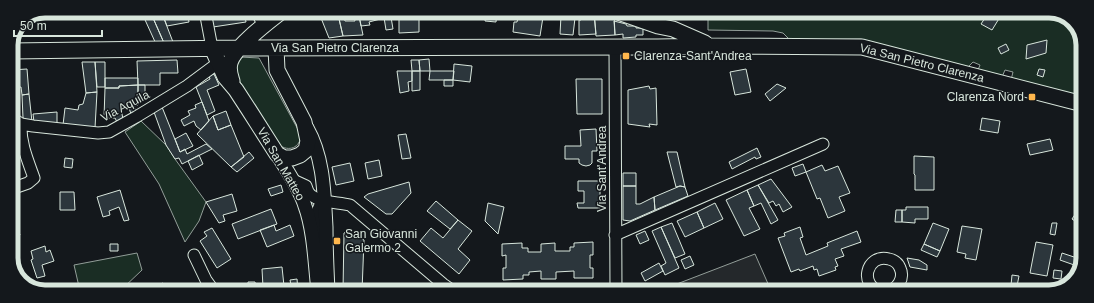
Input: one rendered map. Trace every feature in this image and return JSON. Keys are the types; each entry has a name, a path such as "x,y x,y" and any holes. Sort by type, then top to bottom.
{"main road":[{"path":"236,90 230,77 230,62 239,48 273,18"},
{"path":"635,18 658,26 673,29 711,46"},
{"path":"658,26 662,31 663,37 662,43 658,47"},
{"name":"Via San Pietro Clarenza","path":"18,51 212,48 711,46 862,47 1076,102"},
{"name":"Via San Matteo","path":"212,48 225,77 236,90 277,154"},
{"name":"Via San Matteo","path":"276,48 277,70 304,122"},
{"path":"277,154 284,158 292,158 300,155 306,150 308,142 304,122"}],"street":[{"path":"206,18 212,48"},
{"path":"260,18 264,25"},
{"name":"Via Sant'Andrea","path":"615,47 616,285"},
{"name":"Via Aquila","path":"18,122 21,124 98,134 109,132 187,86 218,63"},
{"name":"Via San Matteo","path":"304,122 314,140 322,169 325,201 328,285"},
{"path":"18,187 28,183 34,178 22,144 20,130 21,124"},
{"path":"616,234 822,144"},
{"name":"Via San Matteo","path":"277,154 293,180 305,206 311,227 317,285"},
{"path":"293,180 306,186 309,194 313,196 325,201 339,202 350,205 445,285"},
{"path":"314,251 319,245 317,212 320,205 325,201"},
{"path":"194,254 210,285"},
{"path":"870,285 867,275 871,264 875,260 887,258 897,263 900,267 902,278 898,285"}],"green space":[{"path":"708,18 1056,19 1064,22 1074,34 1076,43 1076,96 1011,80 1013,72 1005,70 1002,77 978,70 980,65 973,62 967,68 861,39 790,40 783,33 773,31 708,30"},
{"path":"240,57 259,58 301,135 299,143 293,148 287,148 279,145 237,77 235,71"},
{"path":"141,121 166,145 206,202 199,221 185,242 159,184 125,132"},
{"path":"137,253 142,270 126,285 79,285 74,265"}],"shaded area":[{"path":"755,254 769,285 674,285"}],"building":[{"path":"144,18 153,18 164,43 156,44"},
{"path":"153,18 164,18 173,42 164,43"},
{"path":"164,18 188,18 189,22 167,26"},
{"path":"212,18 245,18 246,22 213,27"},
{"path":"321,18 339,18 343,36 329,38"},
{"path":"339,18 344,18 345,21 355,21 354,18 359,18 363,35 343,36"},
{"path":"359,18 384,18 369,22 370,25 361,26"},
{"path":"384,18 391,18 393,29 386,30"},
{"path":"399,18 419,18 419,32 399,33"},
{"path":"485,18 496,18 496,22 485,21"},
{"path":"518,18 543,18 540,36 513,32 514,22 517,22"},
{"path":"561,18 575,18 573,35 560,34"},
{"path":"581,18 595,18 596,34 579,35 579,20 581,20"},
{"path":"594,18 614,18 615,35 596,36"},
{"path":"985,18 999,18 992,30 981,24"},
{"path":"614,21 626,24 627,26 643,28 643,35 623,38 623,34 615,35"},
{"path":"29,23 29,29 23,29"},
{"path":"1047,40 1046,53 1026,59 1027,45"},
{"path":"1006,44 1009,50 1001,54 998,48"},
{"path":"429,59 430,71 420,71 419,60"},
{"path":"177,60 178,73 160,73 160,85 138,85 137,61"},
{"path":"411,60 419,60 420,71 412,71"},
{"path":"82,62 95,62 97,92 86,93"},
{"path":"95,62 105,62 105,87 97,87"},
{"path":"454,64 472,66 470,82 453,80"},
{"path":"27,69 29,94 22,95 21,87 18,87 18,70"},
{"path":"746,69 751,92 735,95 730,72"},
{"path":"1039,69 1045,70 1043,77 1037,75"},
{"path":"397,71 412,71 412,81 408,82 409,91 400,93"},
{"path":"412,71 420,71 420,90 412,91"},
{"path":"430,71 454,71 453,80 429,80"},
{"path":"214,74 219,85 207,90 215,111 207,115 196,87 210,79 209,76"},
{"path":"105,78 138,78 138,85 119,86 119,88 105,88"},
{"path":"576,79 602,79 602,114 577,114"},
{"path":"444,80 453,80 453,86 444,86"},
{"path":"777,84 786,88 770,101 765,94"},
{"path":"138,85 138,105 134,106 136,112 131,114 128,105 122,105 123,119 117,122 115,118 104,118 105,88 119,88 119,86"},
{"path":"138,85 145,85 145,100 138,98"},
{"path":"649,86 650,89 656,88 657,125 649,124 650,127 628,124 628,90"},
{"path":"97,92 95,128 63,125 65,108 78,110 79,105 83,104 86,93"},
{"path":"29,94 32,122 23,118 22,95"},
{"path":"202,102 209,121 201,130 196,126 194,121 184,126 181,120 190,115 188,111 196,108 195,105"},
{"path":"162,107 180,152 185,149 187,154 206,144 212,149 182,164 179,158 175,159 166,145 154,112"},
{"path":"226,111 231,125 218,130 213,116"},
{"path":"57,112 57,125 34,122 33,114"},
{"path":"213,116 218,130 231,125 244,157 231,167 197,134"},
{"path":"982,118 1000,121 998,133 980,130"},
{"path":"596,129 597,151 592,151 592,163 590,165 582,165 579,163 579,159 565,159 565,146 581,146 580,130"},
{"path":"186,133 193,146 180,152 175,139"},
{"path":"406,134 411,158 402,159 398,135"},
{"path":"1050,139 1053,150 1030,155 1027,144"},
{"path":"757,148 761,157 756,159 755,157 732,169 729,162"},
{"path":"249,152 254,158 237,172 231,167"},
{"path":"667,152 677,152 685,187 676,187"},
{"path":"199,155 203,164 192,170 188,161"},
{"path":"914,156 934,157 934,190 915,190"},
{"path":"65,158 73,159 72,168 64,167"},
{"path":"379,160 382,176 368,179 365,163"},
{"path":"350,163 354,181 336,185 332,167"},
{"path":"803,164 806,172 795,176 792,168"},
{"path":"822,165 825,171 838,166 850,193 839,197 845,211 828,218 820,198 817,199 806,172"},
{"path":"623,173 636,173 636,186 623,186"},
{"path":"771,179 792,207 783,212 779,204 776,206 773,201 769,203 758,185"},
{"path":"578,181 600,181 600,208 578,208 577,203 584,203 584,191 578,191"},
{"path":"409,182 411,193 392,214 386,214 364,197 368,194"},
{"path":"281,185 283,192 271,196 268,189"},
{"path":"758,185 778,220 771,224 761,203 754,206 747,190"},
{"path":"623,186 636,186 636,204 640,204 654,197 655,210 630,221 623,220"},
{"path":"680,186 685,187 688,196 655,210 654,197"},
{"path":"120,190 129,220 124,221 119,207 109,211 110,215 103,217 97,197"},
{"path":"747,190 754,206 749,208 760,229 744,236 726,200"},
{"path":"60,192 74,192 75,210 60,210"},
{"path":"232,194 237,211 223,215 225,221 219,223 206,202"},
{"path":"436,201 458,220 450,229 427,211"},
{"path":"488,203 504,207 498,234 485,221"},
{"path":"715,203 723,219 704,228 697,212"},
{"path":"906,207 928,207 928,219 915,219 915,223 902,222 902,210 906,210"},
{"path":"271,209 277,224 238,239 232,224"},
{"path":"896,210 902,210 902,222 895,222"},
{"path":"697,212 704,228 685,237 677,221"},
{"path":"1076,213 1076,222 1072,219"},
{"path":"458,220 472,231 458,249 470,260 459,274 420,241 431,228 443,238"},
{"path":"672,223 685,254 675,258 661,227"},
{"path":"933,223 949,229 940,251 924,244"},
{"path":"1052,223 1057,223 1055,235 1050,234"},
{"path":"274,225 276,231 290,225 294,236 267,247 260,230"},
{"path":"962,226 982,229 976,260 965,258 966,254 957,252"},
{"path":"661,227 679,268 665,275 661,266 666,263 652,231"},
{"path":"800,227 803,237 800,238 806,255 828,246 827,243 857,231 861,242 841,249 844,256 835,259 838,266 835,267 836,270 819,276 817,269 814,270 813,266 800,271 799,269 791,272 778,238 785,236 784,233"},
{"path":"212,228 231,259 217,268 200,241 207,236 204,232"},
{"path":"347,230 352,231 364,240 362,285 343,285 344,233"},
{"path":"645,231 649,240 640,244 636,235"},
{"path":"593,242 593,255 590,255 590,268 593,268 593,278 574,278 574,271 556,272 556,279 541,279 541,271 529,272 529,275 523,275 523,279 503,280 503,268 506,268 506,255 502,256 502,244 522,243 522,248 528,248 528,252 541,252 541,244 555,243 555,251 570,251 570,247 574,247 574,243"},
{"path":"1036,242 1053,245 1047,276 1030,273"},
{"path":"110,244 118,244 118,251 110,251"},
{"path":"924,244 940,251 937,257 921,250"},
{"path":"45,246 46,252 50,250 54,261 42,265 45,276 37,278 31,260 33,259 31,251"},
{"path":"1062,253 1076,258 1075,265 1060,260"},
{"path":"690,256 694,265 685,269 681,260"},
{"path":"907,258 919,260 927,265 927,270 910,267"},
{"path":"659,263 663,271 645,281 641,273"},
{"path":"282,267 284,285 263,285 262,269"},
{"path":"1054,270 1062,271 1061,279 1053,278"},
{"path":"1012,275 1019,276 1017,285 1011,285"},
{"path":"297,279 298,285 291,285 290,280"},
{"path":"248,282 255,282 256,285 248,285"}],"place":[{"name":"Clarenza-Sant'Andrea","path":"626,56"},
{"name":"Clarenza Nord","path":"1032,97"},
{"name":"San Giovanni Galermo 2","path":"337,241"}]}
